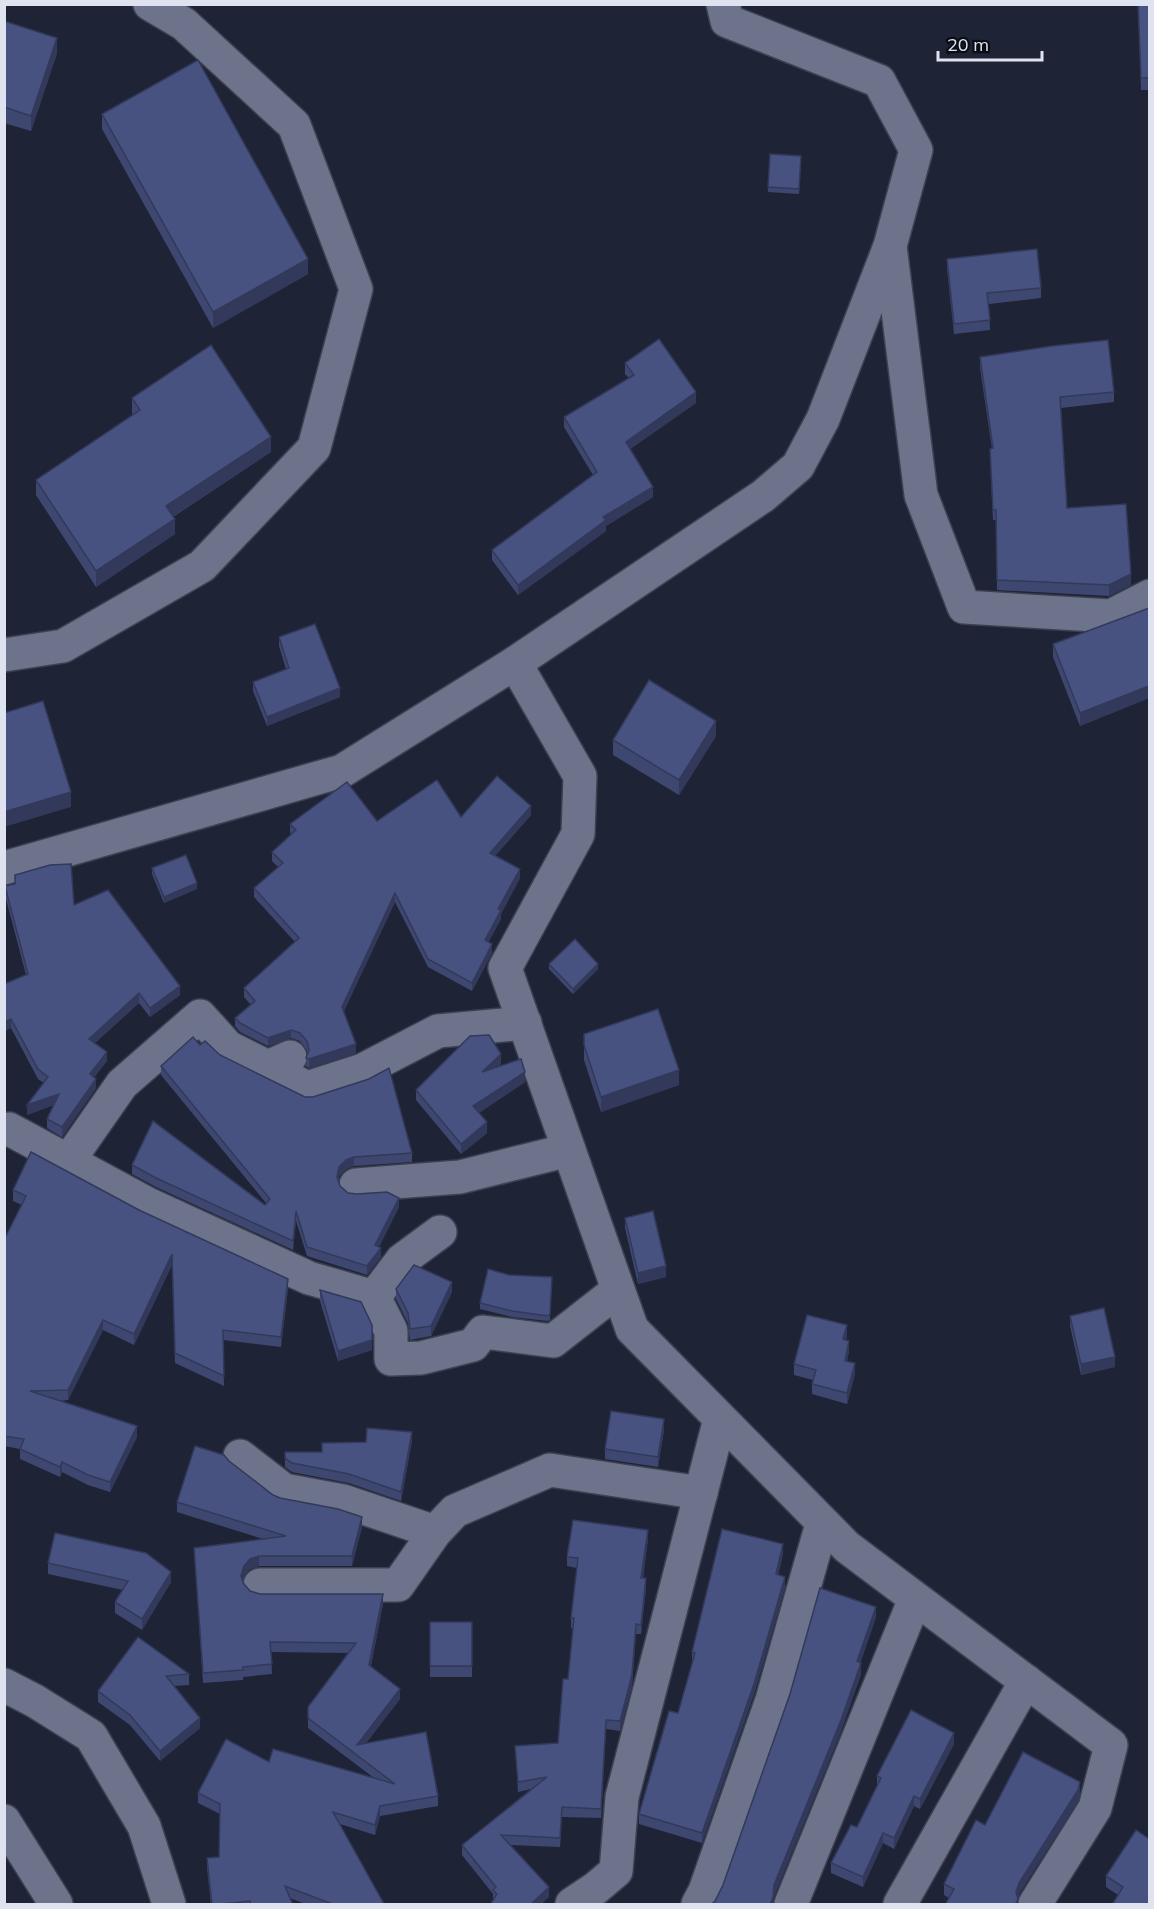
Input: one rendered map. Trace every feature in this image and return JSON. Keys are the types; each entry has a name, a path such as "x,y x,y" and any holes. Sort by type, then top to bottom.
{"street":[{"path":"4,655 63,646 202,566 314,448 356,289 294,125 184,24 150,4"},
{"path":"4,868 342,771 515,663 763,496 798,466 823,419 890,246 916,150 879,81 727,21 723,4"},
{"path":"890,246 921,495 964,607 1111,616 1149,596"},
{"path":"515,663 580,776 578,834 505,968 632,1329 847,1547 1111,1745 1095,1808 1035,1905"},
{"path":"69,1160 122,1084 201,1016 228,1047 279,1062 307,1088 363,1071 438,1030 525,1023"},
{"path":"6,1127 148,1204 309,1278 374,1297 391,1331 391,1359 421,1358 473,1346 483,1332 553,1341 618,1290"},
{"path":"356,1185 460,1177 569,1150"},
{"path":"374,1297 402,1260 440,1232"},
{"path":"573,1904 616,1871 622,1797 720,1419"},
{"path":"240,1456 284,1490 343,1501 435,1532"},
{"path":"260,1585 398,1585 435,1532 455,1510 550,1470 701,1493"},
{"path":"698,1905 705,1891 772,1700 822,1524"},
{"path":"791,1905 915,1599"},
{"path":"900,1905 1026,1681"},
{"path":"4,1685 35,1701 91,1736 144,1826 169,1905"},
{"path":"4,1821 56,1905"}],"building":[{"path":"1138,4 1149,4 1149,78 1141,78"},
{"path":"4,21 57,38 31,116 4,107"},
{"path":"198,60 308,259 213,312 102,114"},
{"path":"770,154 801,156 799,189 768,187"},
{"path":"1037,249 1041,288 987,293 990,320 954,324 947,259"},
{"path":"659,339 696,392 626,442 653,487 603,517 606,520 518,585 492,550 597,472 564,417 634,375 625,363"},
{"path":"1108,340 1114,392 1060,397 1067,508 1126,504 1131,574 1109,585 997,580 996,510 993,510 990,449 993,448 980,357"},
{"path":"211,345 271,437 166,506 175,519 96,571 36,480 140,410 132,398"},
{"path":"1149,608 1149,686 1080,713 1053,644"},
{"path":"315,624 340,688 267,717 253,682 289,668 279,637"},
{"path":"649,680 716,721 679,780 613,740"},
{"path":"43,701 71,792 4,812 4,713"},
{"path":"497,776 531,806 490,853 520,869 498,909 501,910 485,940 492,944 472,983 428,959 395,893 342,1007 356,1044 309,1059 306,1058 309,1050 307,1041 300,1033 291,1030 268,1038 235,1018 255,1001 244,988 299,938 254,888 283,863 272,852 296,830 290,824 347,782 377,821 437,780 461,817"},
{"path":"186,855 197,883 164,897 152,868"},
{"path":"71,864 74,905 108,890 180,986 150,1008 139,993 89,1039 107,1052 90,1074 96,1079 62,1127 47,1119 59,1094 27,1105 48,1077 38,1069 11,1019 4,1022 4,984 28,974 5,886 15,884 15,875 50,865"},
{"path":"575,939 598,964 573,989 549,964"},
{"path":"658,1009 679,1070 601,1097 584,1045 584,1034"},
{"path":"489,1035 501,1054 482,1072 521,1059 525,1072 473,1106 487,1122 461,1144 416,1090 470,1036"},
{"path":"193,1037 200,1045 205,1041 220,1055 305,1097 313,1097 369,1079 389,1068 412,1153 354,1157 346,1160 339,1167 337,1177 340,1186 348,1193 387,1192 399,1198 375,1245 381,1248 367,1266 307,1247 296,1211 293,1241 132,1165 153,1121 265,1205 270,1199 161,1066"},
{"path":"31,1152 139,1210 288,1279 281,1337 223,1330 224,1376 175,1353 172,1254 134,1334 103,1320 68,1390 30,1391 137,1426 110,1482 88,1475 62,1462 60,1467 20,1449 24,1439 4,1436 4,1240 26,1196 13,1190"},
{"path":"653,1211 666,1266 638,1273 625,1218"},
{"path":"414,1265 452,1282 431,1326 410,1329 408,1313 396,1289"},
{"path":"488,1269 509,1275 552,1277 550,1314 548,1316 512,1311 480,1303"},
{"path":"320,1290 361,1302 372,1325 372,1340 338,1351"},
{"path":"1104,1308 1115,1357 1081,1364 1070,1316"},
{"path":"807,1315 847,1325 843,1339 849,1341 845,1361 855,1363 847,1393 812,1384 816,1370 794,1364"},
{"path":"611,1411 664,1419 658,1457 605,1449"},
{"path":"367,1428 412,1432 401,1492 349,1474 292,1463 285,1458 285,1452 322,1452 322,1443 366,1442"},
{"path":"195,1446 224,1455 273,1495 280,1498 338,1509 362,1517 352,1556 259,1556 250,1559 244,1566 241,1576 250,1591 260,1594 383,1594 369,1665 400,1689 357,1745 426,1732 438,1796 380,1806 375,1825 333,1812 384,1904 382,1905 335,1905 285,1886 293,1905 251,1905 250,1901 212,1905 207,1858 219,1857 220,1804 198,1793 226,1739 269,1762 273,1749 395,1784 308,1718 308,1707 356,1643 270,1642 272,1664 243,1667 243,1670 203,1673 194,1548 286,1536 177,1502"},
{"path":"573,1520 648,1530 641,1578 646,1578 641,1625 636,1624 632,1675 620,1721 606,1720 601,1809 562,1807 560,1838 501,1835 549,1887 530,1905 490,1905 497,1894 493,1890 496,1887 462,1845 547,1777 518,1782 515,1746 558,1743 563,1679 568,1679 574,1618 571,1618 578,1558 567,1557"},
{"path":"722,1529 783,1544 776,1574 785,1577 754,1684 702,1833 639,1814 669,1711 678,1713 695,1653 692,1652"},
{"path":"55,1533 146,1553 171,1572 142,1619 115,1602 128,1581 48,1563"},
{"path":"820,1588 876,1607 857,1661 861,1663 841,1720 774,1885 770,1905 711,1905 723,1885 790,1694"},
{"path":"430,1622 472,1622 472,1666 430,1666"},
{"path":"138,1637 189,1674 166,1676 200,1718 160,1751 130,1715 98,1691"},
{"path":"911,1710 954,1733 920,1799 914,1796 894,1838 883,1833 863,1877 831,1863 851,1825 857,1827 881,1778 877,1776"},
{"path":"1023,1752 1080,1782 1078,1790 1019,1883 1016,1892 1018,1899 1015,1905 945,1905 954,1889 944,1884 976,1820 985,1825"},
{"path":"1136,1830 1149,1839 1149,1905 1112,1905 1123,1887 1106,1876"}]}
